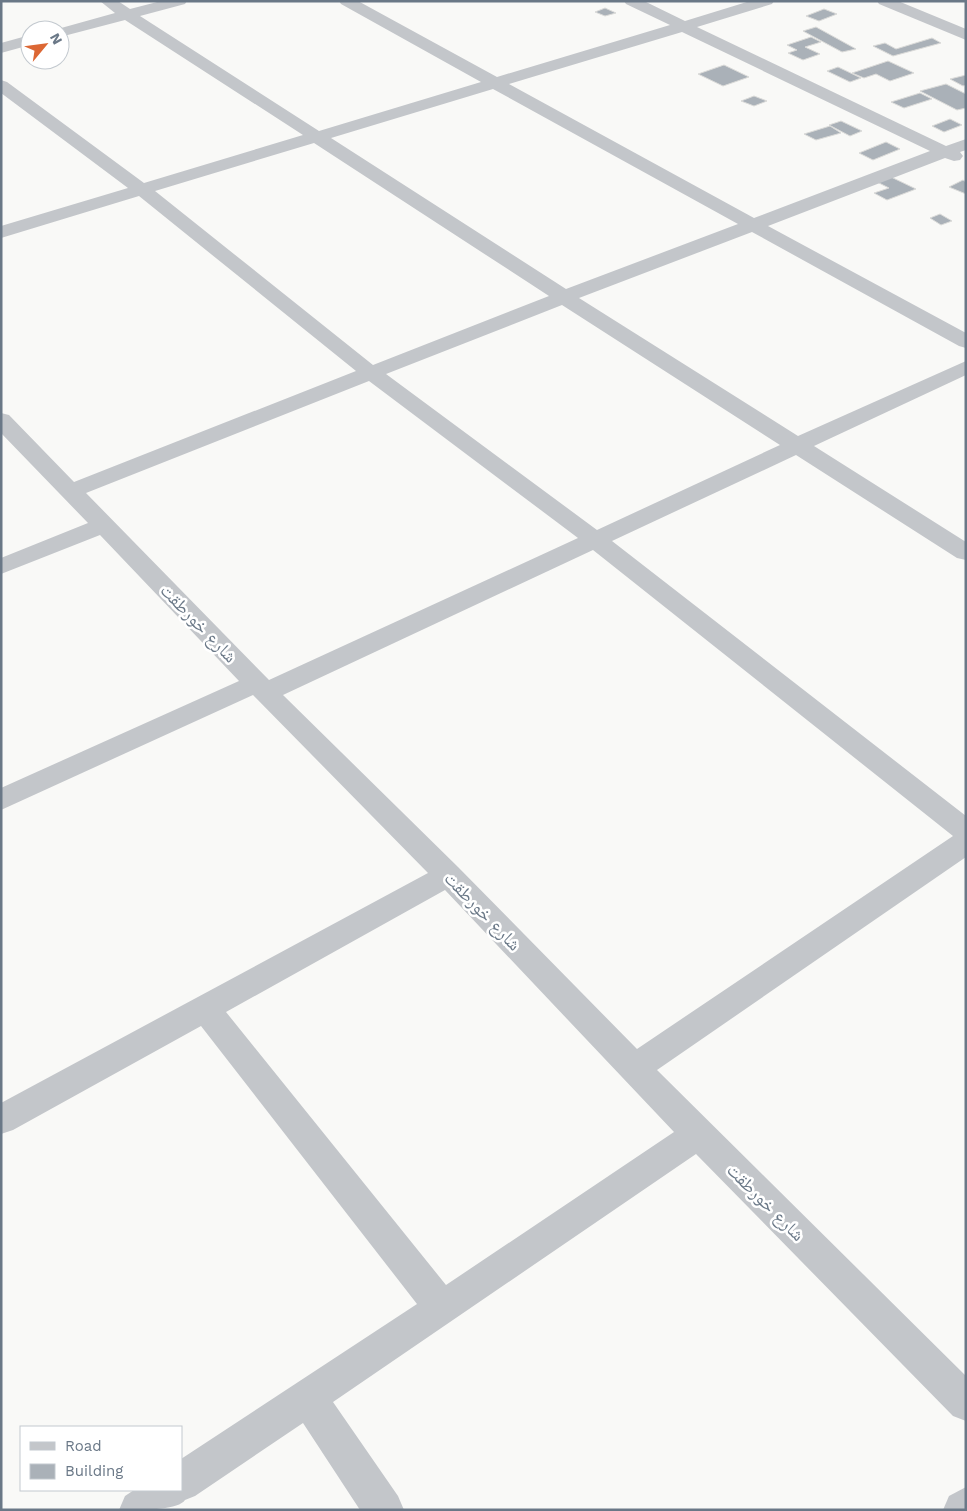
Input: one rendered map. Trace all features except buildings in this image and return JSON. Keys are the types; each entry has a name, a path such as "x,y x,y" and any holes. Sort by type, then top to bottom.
{"street":[{"path":"107,1 564,297 966,553"},
{"path":"70,30 180,1"},
{"path":"346,1 966,342"},
{"path":"631,1 966,162"},
{"path":"1,232 767,1"},
{"path":"884,1 966,36"},
{"path":"1,48 20,43"},
{"path":"1,85 142,190 371,372 594,539 966,831"},
{"path":"71,491 564,297 966,144"},
{"path":"1,800 261,688 594,539 966,367"},
{"name":"شارع خورطقت","path":"1,420 261,688 448,875 698,1134 966,1403"},
{"path":"1,567 104,526"},
{"path":"636,1068 966,842"},
{"path":"1,1120 448,875"},
{"path":"206,1008 442,1308"},
{"path":"182,1481 698,1134"},
{"path":"308,1398 384,1510"},
{"path":"139,1510 168,1491"},
{"path":"963,1510 966,1507"}]}
